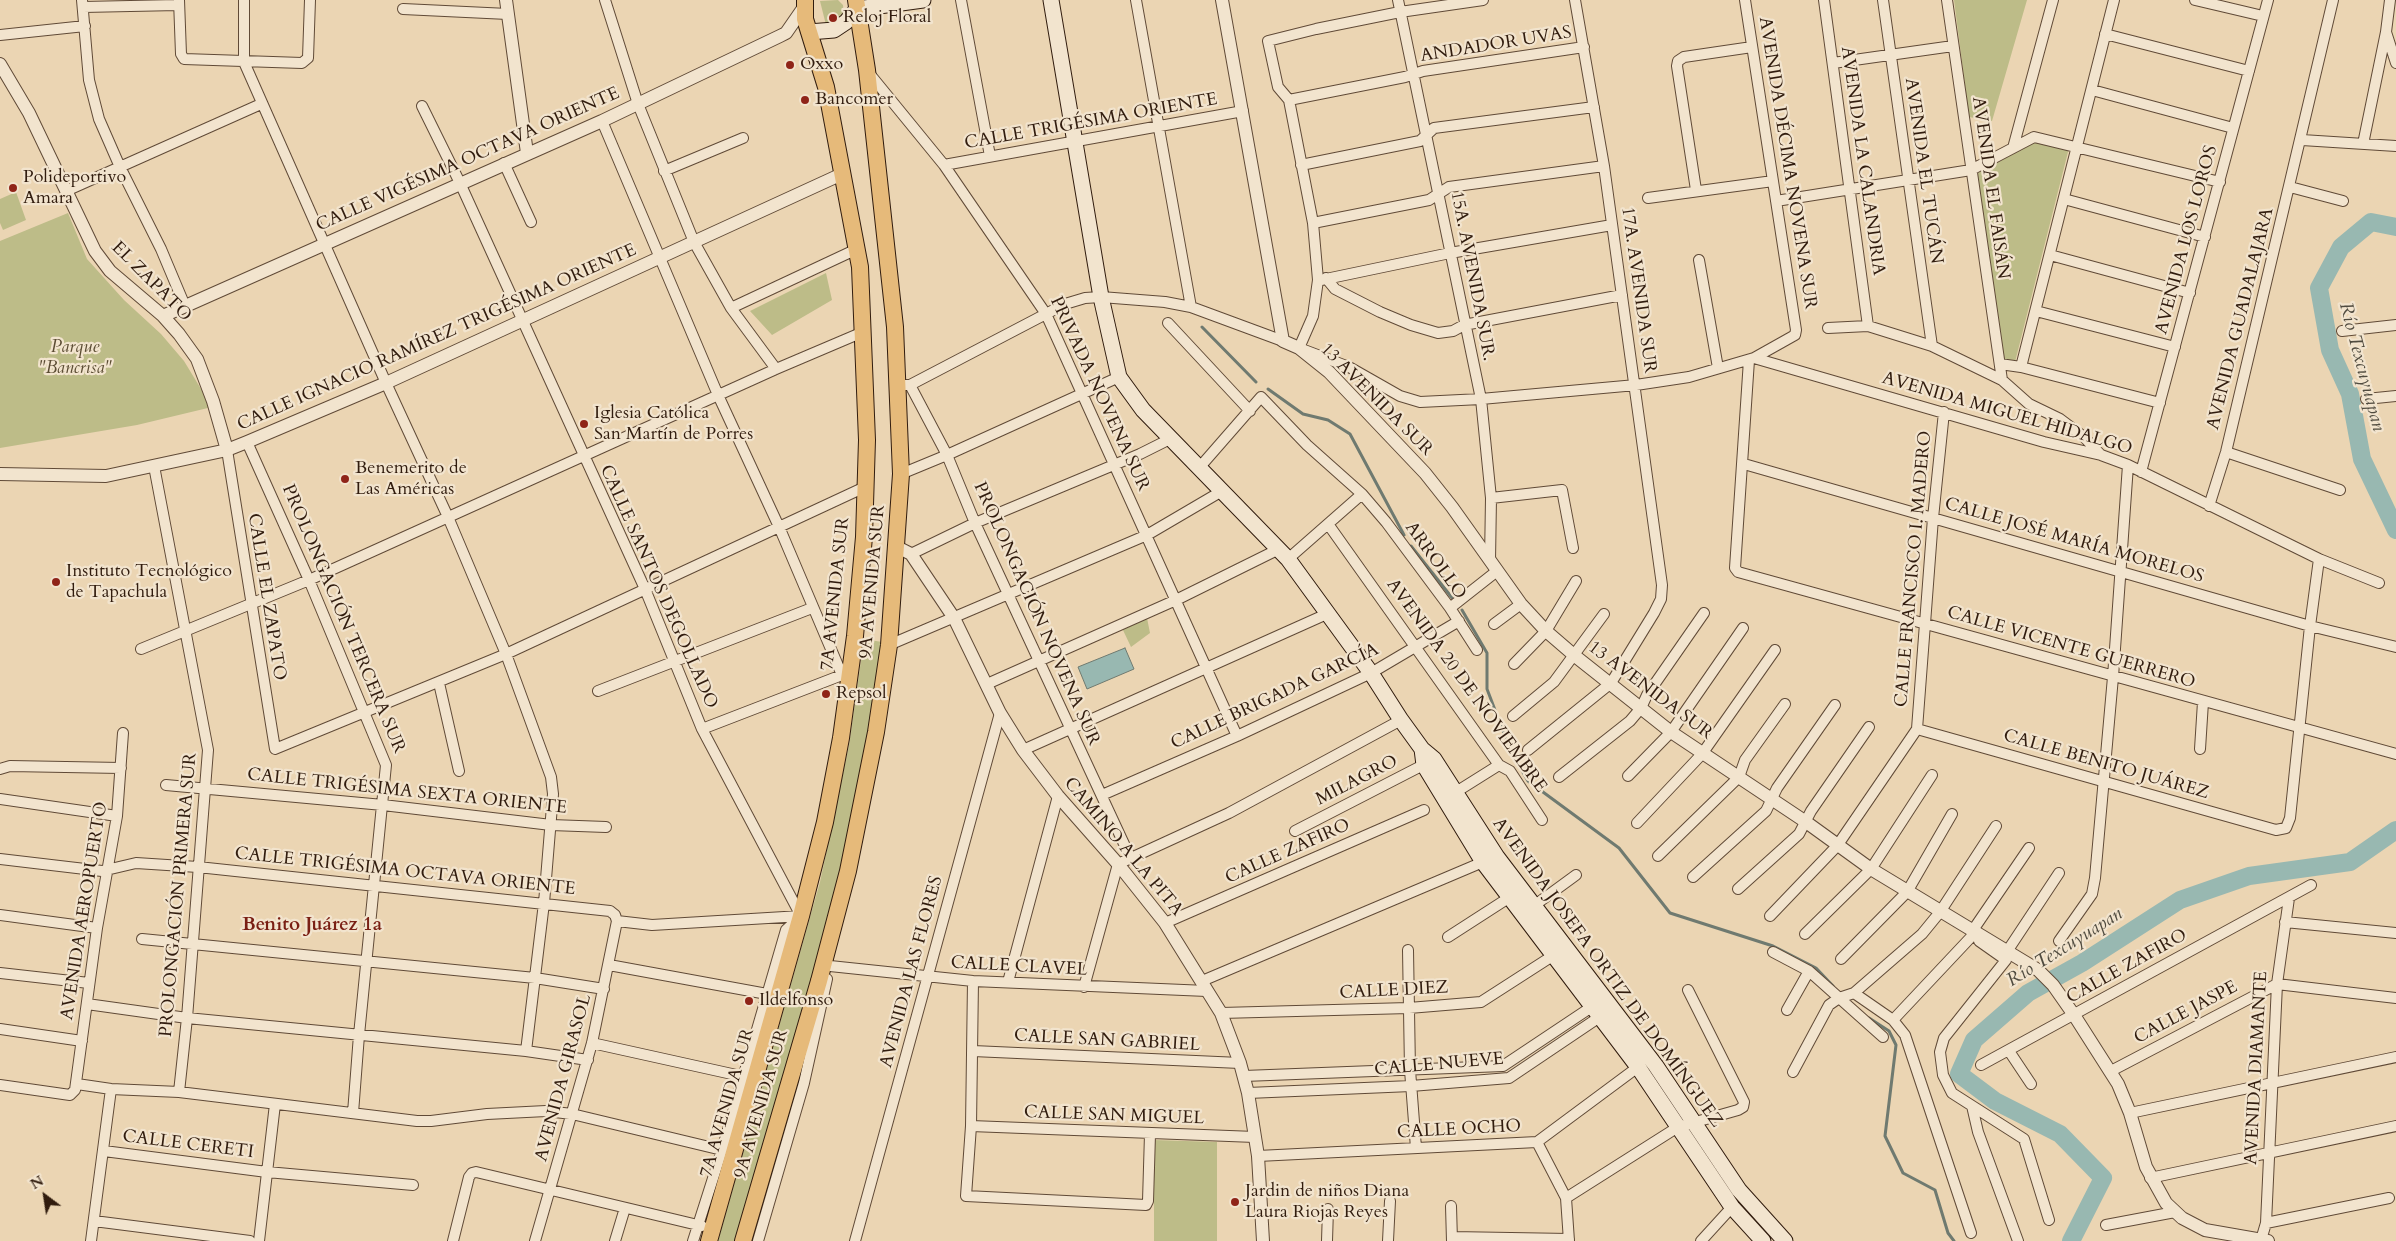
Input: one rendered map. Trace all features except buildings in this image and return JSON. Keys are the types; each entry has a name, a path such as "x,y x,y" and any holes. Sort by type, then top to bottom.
{"main road":[{"path":"808,32 834,30 846,22 854,3 924,0"},
{"name":"AVENIDA JOSEFA ORTIZ DE DOMÍNGUEZ","path":"1051,0 1101,297 1119,378 1143,410 1170,439 1284,554 1329,613 1422,749 1483,862 1554,955 1603,1007 1693,1122 1739,1190 1772,1229 1785,1241"},
{"name":"7A AVENIDA SUR","path":"706,1232 750,1078 801,916 827,813 841,738 845,677 860,587 867,440 862,292 857,249 826,87 808,32 805,2"},
{"name":"9A AVENIDA SUR","path":"753,1240 841,896 876,732 904,550 901,474 903,385 867,70 854,3"},
{"name":"AVENIDA JOSEFA ORTIZ DE DOMÍNGUEZ","path":"1429,762 1456,792 1497,857 1535,906 1603,1007 1638,1067 1732,1207 1763,1241"}],"street":[{"path":"244,0 244,62 386,383 448,517 506,654 551,777 553,794 544,903 526,1051"},
{"path":"185,306 161,249 120,167 100,119 89,80 83,4 178,2 182,57 244,62 302,63 308,58 310,0"},
{"path":"506,0 527,153"},
{"path":"604,0 638,104 694,242 731,308 776,369"},
{"path":"961,0 990,156"},
{"path":"1136,0 1192,307"},
{"path":"1222,0 1283,341"},
{"name":"15A. AVENIDA SUR.","path":"1398,0 1427,135 1464,325 1481,399 1494,566"},
{"path":"1483,0 1400,12 1268,41 1278,87 1289,100 1322,279 1313,316 1300,348 1349,367 1400,396 1420,402 1481,399 1636,385 1689,377 1751,359 1744,464"},
{"name":"17A. AVENIDA SUR","path":"1575,0 1604,166 1636,385 1662,585 1661,599 1654,613 1611,683"},
{"name":"AVENIDA DÉCIMA NOVENA SUR","path":"1745,0 1796,330 1795,335 1791,338 1751,359"},
{"name":"AVENIDA LA CALANDRIA","path":"1824,0 1868,326"},
{"name":"AVENIDA EL TUCÁN","path":"1883,0 1932,346"},
{"name":"AVENIDA EL FAISÁN","path":"1947,0 2002,380"},
{"path":"2013,148 2053,0"},
{"path":"2021,367 2114,0"},
{"path":"2195,0 2263,16"},
{"name":"AVENIDA LOS LOROS","path":"2141,472 2268,0"},
{"name":"AVENIDA GUADALAJARA","path":"2209,506 2226,452 2302,140 2333,0"},
{"path":"2363,144 2386,32 2390,0"},
{"path":"786,32 805,2"},
{"path":"403,9 508,14"},
{"path":"0,35 85,26"},
{"path":"786,32 808,32"},
{"name":"CALLE VIGÉSIMA OCTAVA ORIENTE","path":"163,316 602,121 786,32"},
{"path":"2386,32 2396,63"},
{"path":"2106,34 2249,71"},
{"path":"1832,63 1953,46"},
{"name":"ANDADOR UVAS","path":"1413,75 1423,71 1584,47"},
{"path":"1696,190 1677,66 1678,61 1684,57 1752,47"},
{"name":"EL ZAPATO","path":"0,64 29,113 95,252 110,271 163,316 197,359 213,401 227,450"},
{"name":"PRIVADA NOVENA SUR","path":"867,70 944,165 1046,314 1207,666 1237,736"},
{"path":"1289,100 1413,75"},
{"path":"2092,90 2234,128"},
{"path":"66,191 261,104"},
{"name":"CALLE SANTOS DEGOLLADO","path":"422,106 460,183 582,456 644,589 702,729 801,916"},
{"path":"1301,164 1420,142 1434,128 1594,107"},
{"name":"CALLE TRIGÉSIMA ORIENTE","path":"944,165 1243,111"},
{"path":"602,121 718,395 780,529 812,608 845,677 702,729"},
{"path":"1776,201 1971,170 2034,137 2220,182"},
{"path":"664,171 743,138"},
{"path":"2302,140 2396,146"},
{"path":"504,163 531,222"},
{"path":"1313,223 1429,200 1449,187 1604,166"},
{"name":"CALLE IGNACIO RAMÍREZ TRIGÉSIMA ORIENTE","path":"0,474 106,476 227,450 386,383 842,174"},
{"path":"1648,198 1773,181"},
{"path":"2290,187 2343,201"},
{"path":"2064,199 2205,236"},
{"path":"1322,279 1450,253 1612,225"},
{"path":"731,308 857,249"},
{"path":"2050,255 2190,293"},
{"path":"1699,260 1718,368"},
{"path":"1322,279 1335,289 1411,325 1438,333 1453,331 1464,325 1622,295"},
{"path":"903,385 1065,304 1085,298 1101,297 1165,302 1192,307 1283,341"},
{"path":"2036,311 2175,348"},
{"path":"1168,323 1250,410 1198,468"},
{"path":"2342,331 2396,325"},
{"path":"1828,328 1868,326 1932,346 2002,380 2016,390 2029,404 2066,423 2101,454"},
{"path":"141,649 250,606 862,332"},
{"name":"13 AVENIDA SUR","path":"1283,341 1300,348 1329,372 1425,473 1521,604 1546,631 1575,656 1671,732 1773,799 1837,846 2007,955 2038,970 2053,985 2111,1071 2130,1113 2150,1178 2166,1203 2175,1212 2205,1230 2265,1241"},
{"name":"AVENIDA MIGUEL HIDALGO","path":"1751,359 1944,412 2044,442 2101,454 2128,465 2319,559 2380,583"},
{"path":"2000,364 2021,367 2160,403"},
{"path":"901,474 1119,378"},
{"name":"PROLONGACIÓN NOVENA SUR","path":"903,385 947,455 975,523 1130,859"},
{"path":"2366,399 2396,396"},
{"name":"ARROLLO","path":"1250,410 1261,397 1307,445 1362,494 1404,544 1459,621 1477,650"},
{"name":"CALLE FRANCISCO I. MADERO","path":"1917,728 1933,518 1944,412"},
{"path":"904,550 975,523 1140,454 1170,439"},
{"name":"PROLONGACIÓN TERCERA SUR","path":"247,442 309,580 386,765 358,1035 353,1114"},
{"name":"CALLE EL ZAPATO","path":"227,450 250,606 275,748 363,713"},
{"path":"2226,452 2340,490"},
{"name":"CALLE JOSÉ MARÍA MORELOS","path":"1744,464 2310,626 2396,647"},
{"name":"CALLE VICENTE GUERRERO","path":"1744,464 1735,568 1738,572 2396,754"},
{"path":"2058,941 2092,894 2105,781 2114,677 2128,465"},
{"name":"PROLONGACIÓN PRIMERA SUR","path":"154,466 187,631 208,750 187,1018 178,1092"},
{"path":"363,713 506,654 644,589 780,529 865,487"},
{"path":"1490,498 1562,490 1573,548"},
{"path":"889,645 1147,534 1222,491"},
{"path":"987,684 1284,554 1328,524 1362,494"},
{"name":"AVENIDA 20 DE NOVIEMBRE","path":"1328,524 1499,765 1510,771 1542,820"},
{"name":"CAMINO A LA PITA","path":"904,550 954,618 1000,713 1023,750 1058,796 1118,864 1166,923 1221,1013 1240,1063 1248,1094 1258,1156 1263,1241"},
{"path":"2300,729 2310,626 2319,559"},
{"path":"1450,608 1494,566"},
{"path":"1514,664 1546,631 1576,581"},
{"path":"1494,624 1521,604"},
{"path":"598,691 812,608"},
{"path":"1023,750 1329,613"},
{"path":"1559,776 1630,721 1641,708 1647,695 1704,613"},
{"path":"1513,716 1554,682 1575,656 1604,614"},
{"name":"CALLE BRIGADA GARCÍA","path":"1102,795 1237,736 1371,673 1459,621"},
{"path":"1628,776 1671,732 1742,628"},
{"path":"1637,824 1702,754 1775,650"},
{"path":"439,683 459,771"},
{"path":"1528,750 1611,683"},
{"path":"2200,749 2203,702"},
{"path":"1658,856 1739,777 1745,760 1785,704"},
{"path":"1693,877 1766,811 1777,788 1835,705"},
{"name":"AVENIDA LAS FLORES","path":"855,1241 1000,713"},
{"path":"1084,987 1118,864 1228,814 1401,720"},
{"path":"1738,889 1799,834 1811,811 1869,726"},
{"path":"1770,916 1837,846 1917,728"},
{"name":"CALLE BENITO JUÁREZ","path":"1917,728 2276,830 2286,828 2290,818 2300,729"},
{"name":"AVENIDA AEROPUERTO","path":"75,1089 97,928 110,868 117,816 123,733"},
{"name":"MILAGRO","path":"1295,831 1429,762"},
{"path":"1456,792 1499,765"},
{"path":"0,769 10,766 121,768"},
{"path":"1805,934 1871,869 1932,775"},
{"name":"CALLE TRIGÉSIMA SEXTA ORIENTE","path":"166,785 383,805 551,825 606,827"},
{"path":"1008,982 1058,796"},
{"path":"0,800 117,816"},
{"name":"CALLE ZAFIRO","path":"1166,923 1424,810"},
{"path":"1841,959 1907,892 1952,814"},
{"path":"1794,1072 1829,1005 1838,998 1854,993 1922,934 1940,912 1996,826"},
{"path":"1893,1020 1972,933 2028,848"},
{"name":"CALLE TRIGÉSIMA OCTAVA ORIENTE","path":"0,859 102,871 136,863 198,866 610,911 615,915 617,921 652,925 801,916"},
{"path":"1204,986 1483,862"},
{"path":"2049,1220 2024,1139 1952,1093 1943,1076 1940,1052 1944,1038 2007,955 2059,873"},
{"path":"1535,906 1576,875"},
{"name":"CALLE ZAFIRO","path":"1982,1065 2311,885"},
{"path":"770,1241 753,1240 804,1083 830,966 841,896"},
{"path":"1448,937 1510,897"},
{"name":"AVENIDA DIAMANTE","path":"2265,1241 2277,984 2288,898"},
{"path":"0,915 97,928"},
{"path":"693,1241 706,1232 722,1150 750,1078 766,994 786,930 801,916"},
{"name":"AVENIDA GIRASOL","path":"535,1241 588,1060 617,921"},
{"path":"2285,922 2396,933"},
{"path":"142,939 535,978 604,989"},
{"path":"1408,950 1410,1070 1416,1148"},
{"path":"1773,952 1809,971 1882,1037"},
{"name":"CALLE DIEZ","path":"1221,1013 1409,1008 1481,1002 1554,955"},
{"path":"608,966 766,994"},
{"name":"CALLE CLAVEL","path":"830,966 973,981 1084,987 1204,986"},
{"path":"1787,1010 1809,971"},
{"path":"0,973 89,983"},
{"path":"973,981 971,1126 966,1196 1146,1205 1148,1201 1150,1134"},
{"path":"2277,984 2396,998"},
{"name":"CALLE JASPE","path":"2111,1071 2277,984"},
{"path":"1566,1198 1678,1127 1743,1107 1744,1102 1688,990"},
{"path":"1854,993 1893,1020 1906,1035 1971,1233"},
{"path":"87,1004 187,1018 526,1051 588,1060"},
{"name":"CALLE NUEVE","path":"1244,1076 1503,1066 1603,1007"},
{"name":"CALLE NUEVE","path":"1248,1094 1411,1086 1509,1078 1603,1007"},
{"path":"0,1029 82,1041"},
{"path":"592,1044 750,1078"},
{"name":"CALLE SAN GABRIEL","path":"973,1051 1240,1063"},
{"path":"2009,1051 2031,1084"},
{"path":"2130,1113 2396,1057"},
{"name":"CALLE OCHO","path":"1258,1156 1537,1142 1638,1067"},
{"path":"0,1084 70,1095 75,1089 178,1092 353,1114 431,1121 486,1114 546,1111 572,1114 722,1150"},
{"path":"91,1241 111,1089"},
{"path":"259,1241 275,1104"},
{"path":"1972,1106 1978,1132 2018,1241"},
{"name":"CALLE SAN MIGUEL","path":"971,1126 1255,1137"},
{"path":"2150,1178 2396,1126"},
{"path":"1452,1206 1452,1239 1569,1240 1566,1198 1537,1142"},
{"name":"CALLE CERETI","path":"104,1151 267,1172 413,1185"},
{"path":"453,1241 472,1173 476,1172 625,1208 706,1232"},
{"path":"2266,1223 2389,1198"},
{"path":"1388,1241 1390,1201"},
{"path":"1701,1241 1732,1207"},
{"path":"615,1241 625,1208"},
{"path":"1327,1241 1328,1209"},
{"path":"2106,1225 2175,1212"},
{"path":"94,1221 250,1241"}],"green space":[{"path":"838,0 843,5 844,15 837,21 826,25 820,1"},
{"path":"1954,0 2027,0 1992,121 1969,117"},
{"path":"2035,140 2069,148 2015,362 2004,361 1976,174"},
{"path":"16,192 26,220 3,230 0,223 0,199"},
{"name":"Parque \"Bancrisa\"","path":"68,213 87,259 124,300 161,334 184,361 212,407 137,425 0,448 0,241"},
{"path":"826,273 832,300 772,335 750,311"},
{"path":"1147,618 1150,633 1131,647 1122,628"},
{"path":"864,639 882,642 868,747 838,888 738,1241 718,1241 820,882 849,745"},
{"path":"1154,1140 1217,1142 1217,1241 1154,1241"}],"water":[{"path":"1125,648 1134,669 1087,689 1078,667"}],"waterway":[{"name":"Río Texcuyuapan","path":"2396,227 2371,222 2341,247 2319,288 2330,350 2350,394 2362,459 2396,530"},
{"path":"1202,327 1256,382"},
{"path":"1268,389 1303,414 1328,420 1350,434 1404,535"},
{"path":"1411,546 1453,599"},
{"path":"1462,610 1487,653 1487,689 1511,752 1528,781 1619,848 1670,913 1773,946 1816,968 1833,986"},
{"name":"Río Texcuyuapan","path":"2071,1241 2103,1178 2060,1134 1995,1101 1959,1074 1974,1040 2028,993 2082,963 2180,900 2249,876 2350,862 2396,830"},
{"path":"1869,1018 1889,1031 1896,1045 1885,1136 1903,1173 1935,1190 1948,1233 1954,1241"}],"place":[{"name":"Reloj Floral","path":"833,18"},
{"name":"Oxxo","path":"790,65"},
{"name":"Bancomer","path":"805,100"},
{"name":"Polideportivo Amara","path":"13,188"},
{"name":"Iglesia Católica San Martín de Porres","path":"584,424"},
{"name":"Benemerito de Las Américas","path":"345,479"},
{"name":"Instituto Tecnológico de Tapachula","path":"56,582"},
{"name":"Repsol","path":"826,694"},
{"name":"Ildelfonso","path":"749,1001"},
{"name":"Jardin de niños Diana Laura Riojas Reyes","path":"1235,1202"}],"district":[{"name":"Benito Juárez 1a","path":"312,926"}]}
